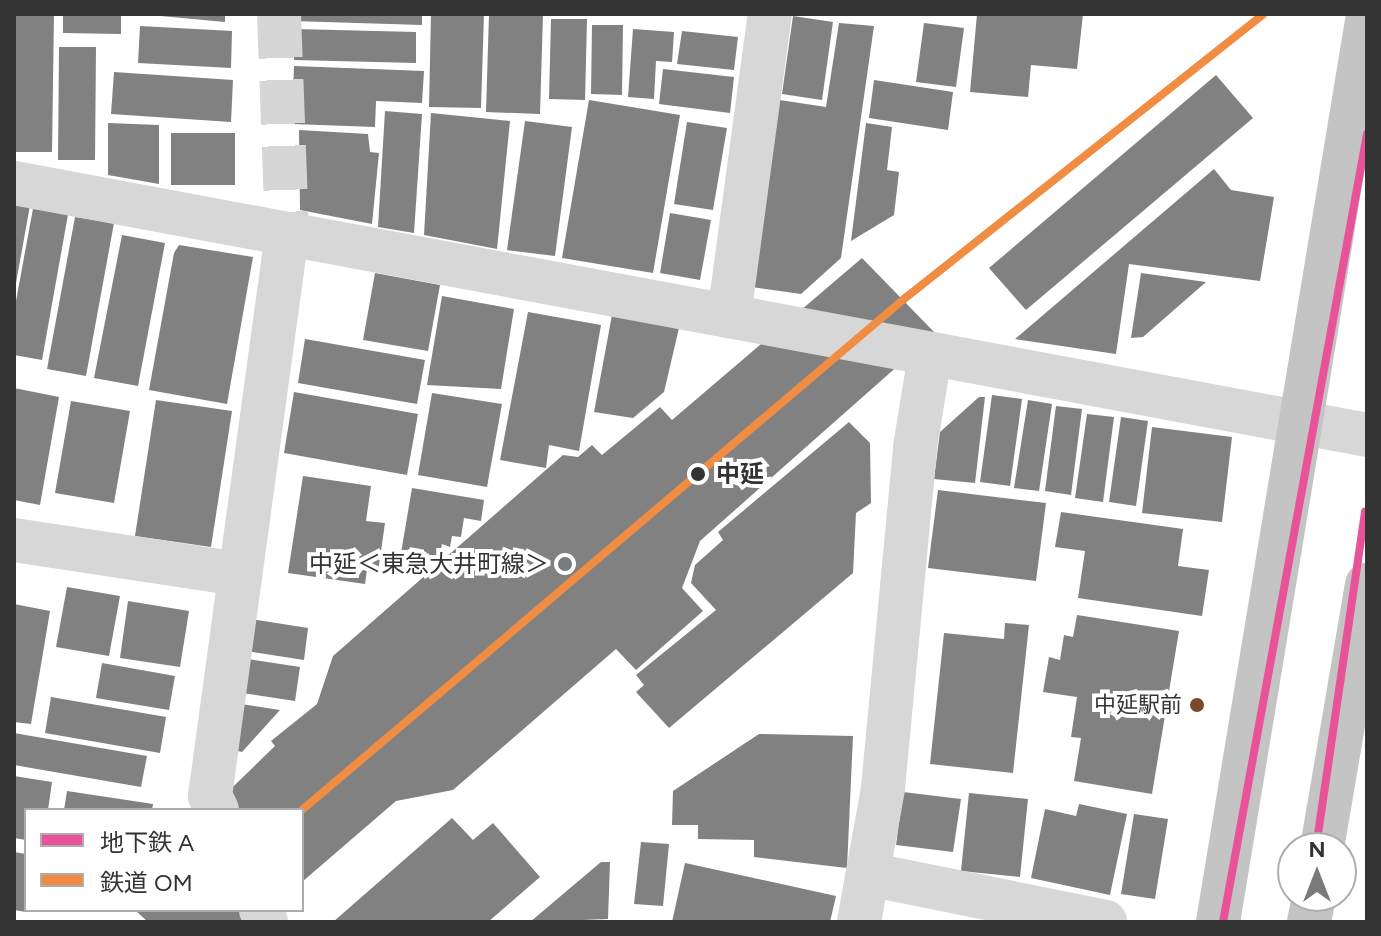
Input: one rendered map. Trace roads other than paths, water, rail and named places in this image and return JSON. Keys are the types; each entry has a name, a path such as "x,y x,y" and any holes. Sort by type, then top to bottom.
{"highway":[{"path":"1218,922 1367,21"},
{"path":"1325,832 1367,585"}],"street":[{"path":"729,316 770,14"},
{"path":"14,183 1367,435"},
{"path":"216,808 210,796 287,234"},
{"path":"859,922 883,788 915,447 930,355"},
{"path":"14,540 238,574"},
{"path":"868,874 1105,922"}],"tunnel":[{"path":"279,14 287,234"}],"metro line":[{"name":"A","path":"1223,922 1367,134"},
{"name":"A","path":"1318,832 1365,512"}],"rail line":[{"name":"OM","path":"304,808 904,299 1263,14"}],"place":[{"name":"中延","path":"698,474"},
{"name":"中延＜東急大井町線＞","path":"565,564"},
{"name":"中延駅前","path":"1197,705"}]}
